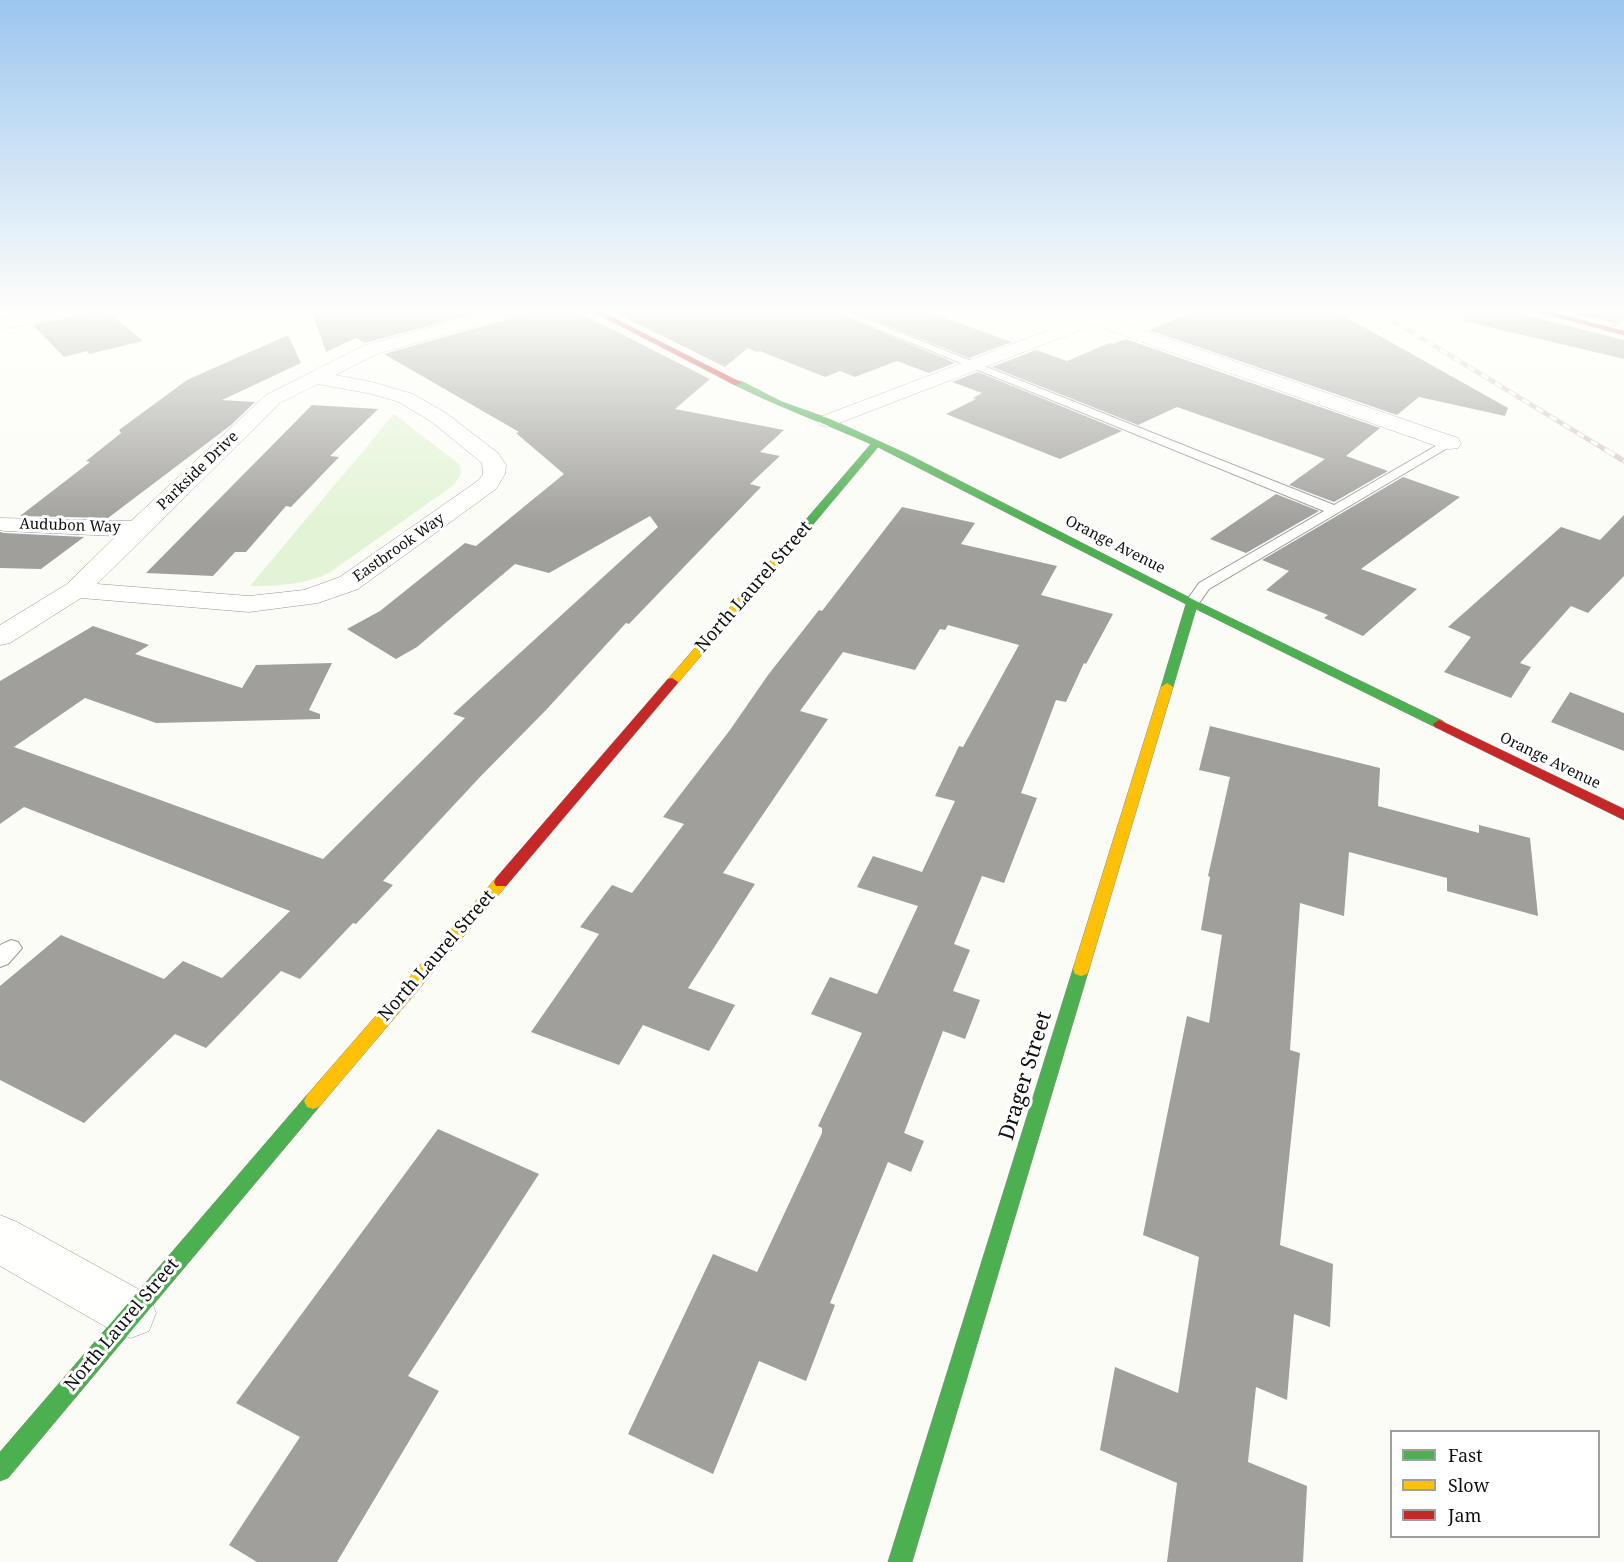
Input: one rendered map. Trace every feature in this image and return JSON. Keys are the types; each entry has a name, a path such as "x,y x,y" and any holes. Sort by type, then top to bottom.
{"street":[{"name":"Parkside Drive","path":"0,637 76,591 137,529 273,399 307,381"},
{"name":"Eastbrook Way","path":"76,591 249,604 277,603 309,597 350,583 488,484 494,474 495,465 490,458 423,407 404,397 333,381"},
{"name":"Orange Avenue","path":"735,381 779,404 877,443 1192,603 1624,815"},
{"path":"827,422 932,381"},
{"path":"1273,381 1450,443"},
{"name":"North Laurel Street","path":"0,1470 131,1313 877,443"},
{"name":"Audubon Way","path":"4,524 137,529"},
{"name":"Drager Street","path":"900,1562 1192,603"},
{"path":"0,1239 131,1313"}],"lane":[{"path":"1012,381 1334,510"},
{"path":"1192,603 1204,586 1450,443"}],"green space":[{"path":"394,414 460,465 461,474 454,485 329,573 290,584 250,586"}],"building":[{"path":"186,381 263,381 222,400 255,402 231,425 108,518 20,516 90,462 86,461 121,433 119,430"},
{"path":"431,381 708,381 675,409 784,430 760,452 780,456 750,484 761,487 629,624 626,623 546,710 480,777 383,881 393,885 300,979 281,971 206,1048 175,1034 84,1123 0,1080 0,986 61,935 164,979 183,961 222,978 290,911 24,807 0,824 0,681 93,626 149,645 135,654 242,688 256,665 332,663 309,710 320,714 320,719 156,723 85,698 14,747 323,859 465,718 453,714 658,527 650,516 549,573 515,564 417,647 396,659 347,629 380,611 465,543 476,546 564,474 516,433 519,432"},
{"path":"1000,381 1122,431 1060,459 946,414 976,399 973,398 982,393 952,382"},
{"path":"1027,381 1246,381 1380,428 1346,456 1388,471 1334,502 1289,485 1325,459 1177,407 1138,425"},
{"path":"1297,381 1460,381 1508,408 1505,416 1419,397 1397,415"},
{"path":"312,405 378,409 330,456 339,457 291,507 286,506 246,552 235,552 213,576 146,573"},
{"path":"1403,477 1460,497 1361,569 1417,589 1363,636 1324,618 1328,615 1266,590 1289,571 1262,560"},
{"path":"1276,494 1319,511 1246,553 1210,539"},
{"path":"902,507 975,523 961,544 1057,566 1041,595 1113,614 1086,664 1084,663 1066,702 1056,700 1021,793 1037,798 1004,883 982,876 954,944 970,950 953,991 980,1000 965,1039 943,1031 904,1133 924,1141 911,1172 888,1162 830,1303 835,1305 806,1381 759,1361 713,1474 628,1434 713,1254 757,1272 822,1133 822,1128 818,1126 862,1033 811,1014 830,977 877,994 918,906 857,887 873,856 922,872 955,801 935,796 959,746 963,747 1019,645 948,625 945,630 940,629 915,670 843,652 800,711 828,719 723,873 755,884 688,988 735,1005 709,1051 643,1025 619,1065 531,1032 599,934 580,927 612,885 632,893 684,824 663,817 730,730 768,675 819,610 822,611"},
{"path":"1624,515 1624,576 1588,613 1571,606 1520,663 1531,667 1511,698 1444,672 1471,637 1448,627 1561,527 1600,540"},
{"path":"0,532 84,537 41,569 0,568"},
{"path":"1570,692 1624,713 1624,751 1551,722"},
{"path":"1210,726 1380,768 1378,806 1479,833 1479,825 1530,838 1538,916 1447,891 1447,878 1349,852 1344,916 1300,903 1290,1050 1300,1053 1280,1245 1333,1264 1330,1327 1294,1314 1287,1400 1256,1387 1248,1462 1307,1486 1303,1562 1167,1562 1177,1483 1100,1450 1115,1367 1178,1393 1199,1257 1143,1235 1187,1016 1209,1023 1222,935 1201,930 1210,877 1208,876 1230,777 1199,770"},
{"path":"438,1129 539,1174 408,1376 439,1391 337,1562 257,1562 229,1545 300,1437 236,1403"}],"railway":[{"path":"1492,381 1609,452"},
{"path":"1606,450 1624,461"}],"traffic: fast":[{"path":"738,383 779,404 827,421 904,456 1192,603 1439,724"},
{"path":"801,532 877,443"},
{"path":"1167,687 1192,603"},
{"path":"900,1562 1081,969"},
{"path":"0,1470 313,1101"}],"traffic: slow":[{"path":"672,682 801,532"},
{"path":"1081,969 1167,687"},
{"path":"313,1101 501,882"}],"traffic: jam":[{"path":"734,381 738,383"},
{"path":"501,882 672,682"},
{"path":"1439,724 1624,815"}]}
